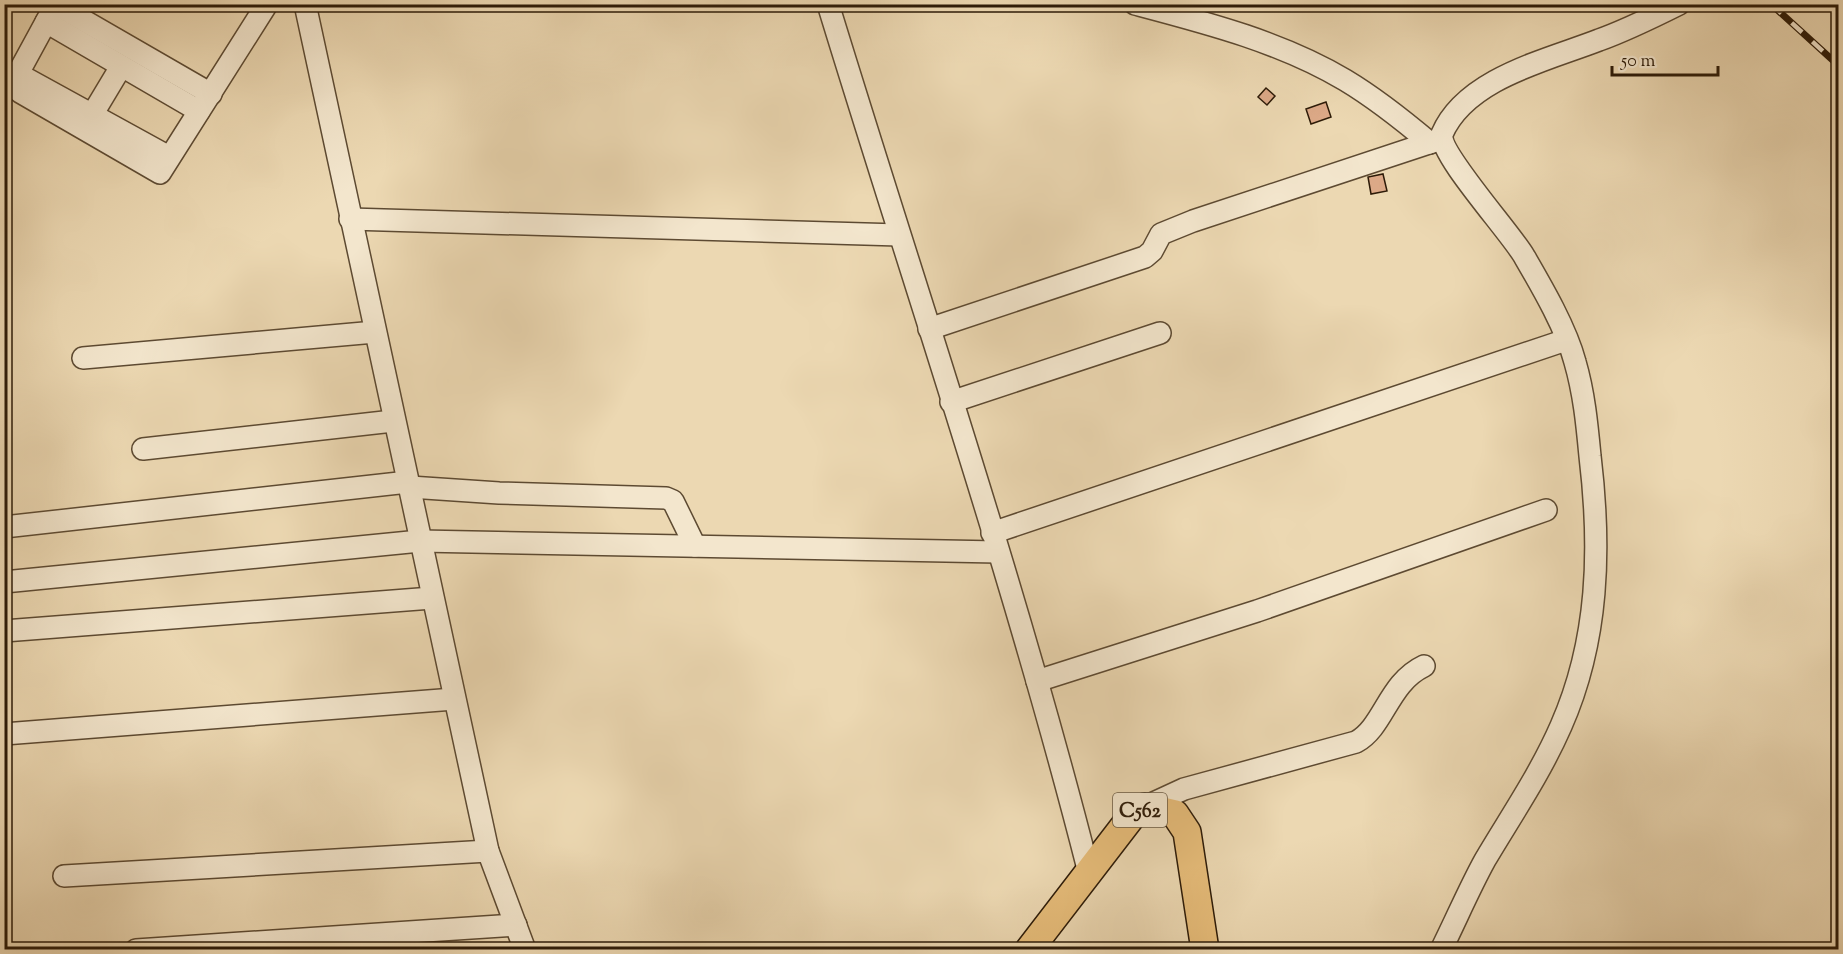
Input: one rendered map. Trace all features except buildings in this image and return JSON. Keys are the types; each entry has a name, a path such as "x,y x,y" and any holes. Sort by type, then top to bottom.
{"main road":[{"name":"C562","path":"1029,950 1088,870 1135,812 1145,807 1175,813 1187,832 1205,950"}],"street":[{"path":"10,76 20,92 156,172 163,170 267,4"},
{"path":"305,4 393,421 409,484 488,851 525,950"},
{"path":"828,4 1037,681 1088,870"},
{"path":"1135,4 1238,33 1294,54 1347,81 1436,141 1491,209 1524,257 1575,360 1584,398 1596,499 1596,580 1587,646 1565,715 1537,776 1486,860 1441,950"},
{"path":"929,329 1145,257 1152,251 1161,234 1193,221 1436,141 1473,96 1496,80 1518,69 1608,37 1679,4"},
{"path":"10,76 52,10 205,103"},
{"path":"92,115 116,75"},
{"path":"10,76 27,79 170,157"},
{"path":"350,219 899,235"},
{"path":"82,358 375,332"},
{"path":"951,402 1160,333"},
{"path":"4,582 420,542 695,546 995,542 1566,340"},
{"path":"143,449 393,421"},
{"path":"4,527 409,484 499,493 666,498 673,501 695,546"},
{"path":"1037,681 1257,611 1546,510"},
{"path":"4,631 432,598"},
{"path":"1145,807 1184,789 1356,742 1366,734 1409,673 1424,666"},
{"path":"4,734 454,699"},
{"path":"64,876 488,851"},
{"path":"136,950 516,925"}],"railway":[{"path":"1771,4 1838,65"}]}
